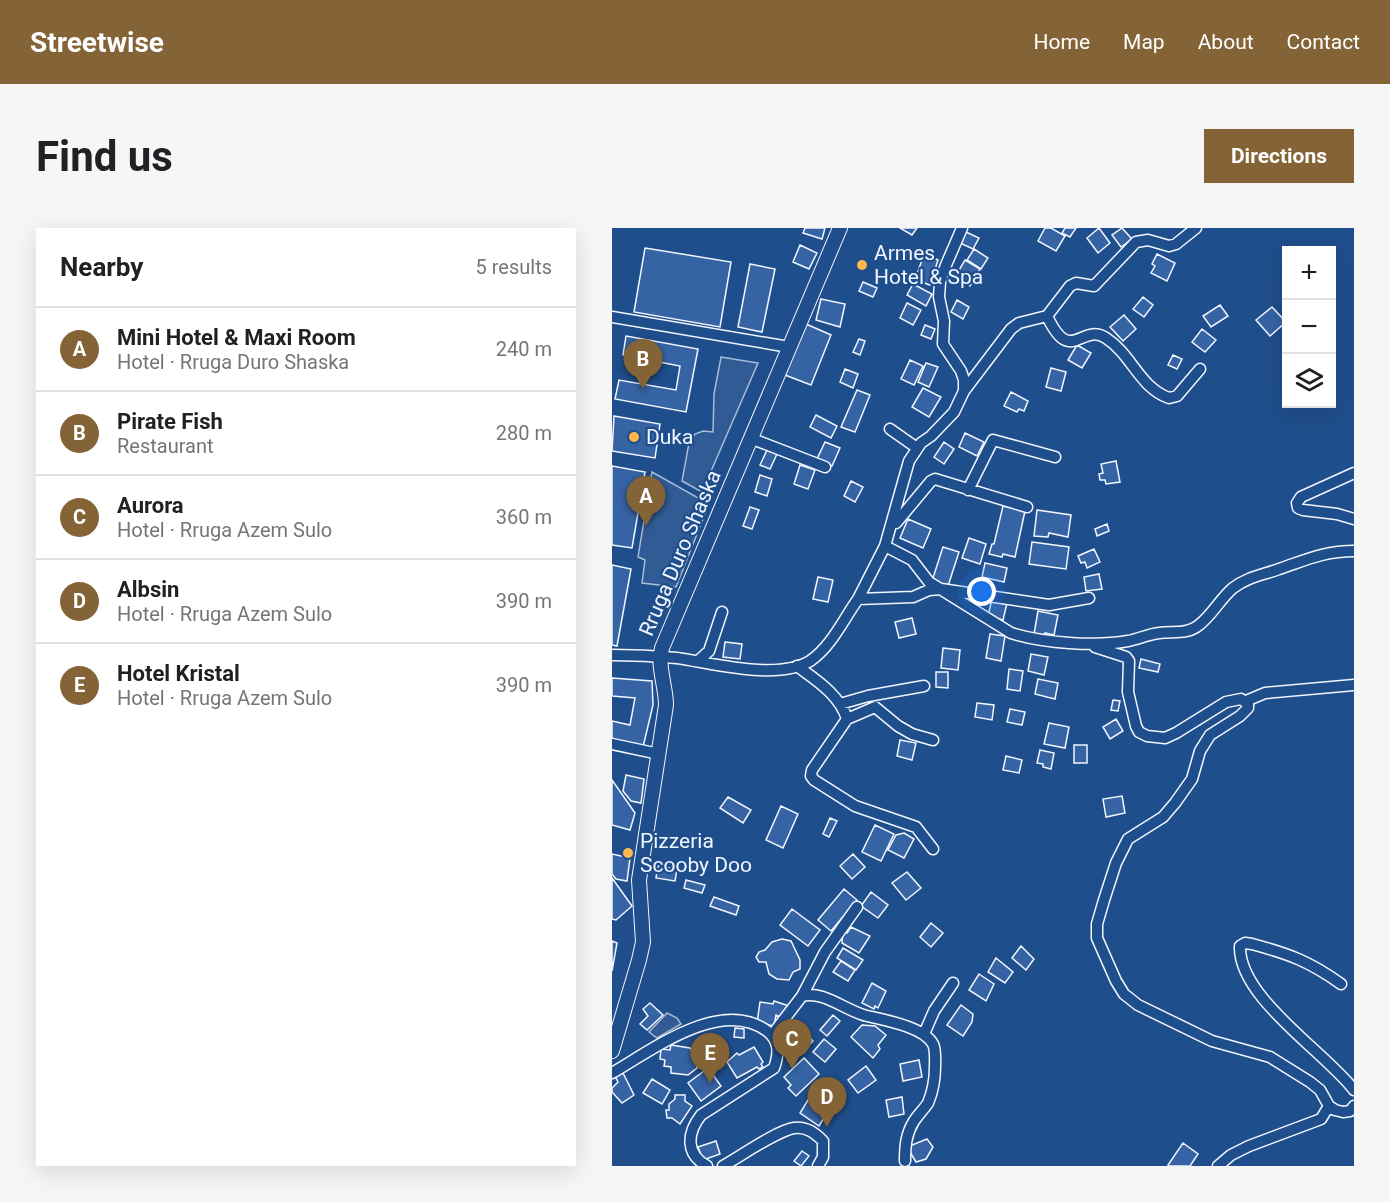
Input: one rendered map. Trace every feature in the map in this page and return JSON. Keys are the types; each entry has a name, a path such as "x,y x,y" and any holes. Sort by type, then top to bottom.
{"main road":[{"name":"Rruga Duro Shaska","path":"612,1051 643,942 639,880 666,695 660,657 840,228"}],"street":[{"path":"962,228 940,282 939,297 944,321 943,344 961,371 964,391"},
{"path":"612,655 660,657 762,670 797,666 808,662 822,651 858,599 885,546 892,528 906,470 917,448 954,412 964,391 1011,329 1019,323 1047,316 1070,286 1076,283 1094,286 1136,243 1148,240 1169,246 1176,244 1196,228"},
{"path":"1047,316 1057,334 1068,341 1073,342 1090,335 1104,337 1122,351 1142,381 1169,398 1177,396 1200,369"},
{"path":"612,317 789,346"},
{"path":"890,429 917,448"},
{"path":"750,438 825,467"},
{"path":"968,490 993,440 1055,457"},
{"path":"1354,473 1301,497 1297,503 1298,508 1303,510 1337,514 1354,519"},
{"path":"892,528 931,481 938,480 1027,507"},
{"path":"885,546 912,560 929,582 1011,633 1023,637 1089,645 1126,657 1129,661 1128,692 1136,726 1139,732 1147,736 1165,738 1235,699 1246,701 1264,693 1354,685"},
{"path":"1089,645 1129,641 1157,633 1180,633 1190,630 1199,626 1232,590 1245,580 1317,555 1354,551"},
{"path":"858,599 913,597 930,590 941,589 1049,605 1089,598"},
{"path":"698,661 709,651 722,612"},
{"path":"797,666 824,687 840,704 847,719"},
{"path":"840,704 868,696 924,686"},
{"path":"1246,701 1248,708 1245,712 1210,735 1200,751 1192,779 1175,803 1163,817 1128,839 1116,863 1104,900 1097,924 1097,938 1116,981 1124,994 1138,1005 1212,1041 1270,1057 1320,1090 1329,1106 1335,1110 1350,1111 1354,1106"},
{"path":"933,740 912,734 875,707 847,719 812,770 811,776 821,786 855,806 916,827 933,849"},
{"path":"612,744 659,754"},
{"path":"772,1035 802,996 825,952 857,906"},
{"path":"1341,984 1317,967 1295,956 1252,944 1245,943 1240,946 1243,964 1271,1009 1354,1090"},
{"path":"924,1034 934,1011 953,983"},
{"path":"802,996 810,994 859,1014 902,1024 924,1034 933,1044 936,1056 934,1084 927,1103 912,1124 905,1142 905,1161"},
{"path":"612,1073 687,1031 717,1020 752,1023 772,1035 778,1051 774,1068 701,1115 696,1121 690,1138 690,1146 699,1162 706,1166"},
{"path":"1218,1166 1231,1155 1249,1146 1321,1119 1329,1106"},
{"path":"723,1166 794,1128 810,1130 823,1141 823,1157 818,1166"}],"shaded area":[{"path":"721,357 758,363 702,492 682,481 689,443 695,434 703,431 713,432 714,394"},
{"path":"652,472 709,504 676,587 642,583 645,560 638,557"},
{"path":"667,1013 677,1018 681,1024 657,1038 649,1032"}],"building":[{"path":"805,228 825,228 822,239 803,233"},
{"path":"900,228 917,228 912,235"},
{"path":"1045,228 1051,228 1065,236 1056,251 1038,241"},
{"path":"1065,228 1076,228 1070,237 1062,233"},
{"path":"1099,228 1110,243 1098,253 1087,238"},
{"path":"1122,228 1132,239 1121,247 1112,235"},
{"path":"966,232 979,238 973,249 960,243"},
{"path":"800,245 817,253 809,269 793,262"},
{"path":"645,248 731,262 720,327 634,312"},
{"path":"974,249 988,258 981,269 967,260"},
{"path":"924,254 938,260 930,285 915,280"},
{"path":"1157,254 1175,263 1167,281 1151,273"},
{"path":"965,260 980,269 970,286 955,277"},
{"path":"750,264 775,269 762,332 738,327"},
{"path":"863,282 877,288 873,297 859,291"},
{"path":"913,284 932,294 926,306 907,295"},
{"path":"1143,297 1153,305 1144,317 1133,309"},
{"path":"821,299 845,304 840,327 816,320"},
{"path":"957,300 969,307 963,319 951,312"},
{"path":"907,303 921,310 913,325 900,318"},
{"path":"1220,305 1228,316 1211,327 1203,316"},
{"path":"1272,307 1282,318 1282,326 1270,336 1256,320"},
{"path":"1124,315 1136,329 1123,341 1110,327"},
{"path":"806,324 831,335 811,385 785,375"},
{"path":"925,325 935,329 931,339 921,335"},
{"path":"1202,329 1216,340 1205,352 1192,342"},
{"path":"626,336 698,349 686,412 615,399 619,380 676,390 680,366 623,355"},
{"path":"859,339 865,341 860,355 853,352"},
{"path":"1077,345 1091,353 1082,368 1068,360"},
{"path":"1173,355 1182,359 1177,369 1168,365"},
{"path":"910,360 923,366 914,385 901,379"},
{"path":"926,363 938,367 929,387 918,382"},
{"path":"1051,368 1066,372 1061,391 1046,387"},
{"path":"845,369 858,374 853,388 840,382"},
{"path":"923,388 941,397 929,417 912,407"},
{"path":"857,390 870,395 855,432 841,427"},
{"path":"1011,392 1028,401 1024,411 1019,409 1017,412 1004,406"},
{"path":"816,415 837,426 831,438 810,427"},
{"path":"614,416 660,424 655,458 612,451"},
{"path":"965,433 984,442 977,456 959,447"},
{"path":"825,442 840,448 832,466 817,459"},
{"path":"944,442 954,449 944,464 934,457"},
{"path":"767,450 777,454 770,469 760,465"},
{"path":"1116,461 1120,482 1106,484 1105,480 1100,480 1099,474 1103,473 1101,464"},
{"path":"800,465 815,470 808,489 794,484"},
{"path":"612,466 645,472 632,548 612,545"},
{"path":"760,475 772,479 767,496 755,492"},
{"path":"851,481 863,487 855,502 844,496"},
{"path":"1003,506 1025,511 1015,557 989,554 994,544"},
{"path":"750,507 759,510 752,529 743,526"},
{"path":"1037,510 1071,515 1068,537 1049,533 1048,537 1034,536"},
{"path":"908,519 931,529 923,548 900,538"},
{"path":"1107,524 1109,531 1097,536 1095,529"},
{"path":"969,538 986,544 980,564 962,558"},
{"path":"1032,542 1069,547 1066,569 1029,564"},
{"path":"943,547 959,552 948,586 932,581"},
{"path":"1094,549 1100,562 1087,568 1085,562 1081,563 1078,556"},
{"path":"985,563 1007,568 1004,582 982,577"},
{"path":"612,565 631,569 617,646 612,645"},
{"path":"1099,574 1102,589 1086,591 1084,577"},
{"path":"818,577 833,580 828,602 813,599"},
{"path":"992,599 1007,603 1003,620 988,616"},
{"path":"1038,611 1058,615 1054,635 1034,634"},
{"path":"912,618 916,634 899,638 895,622"},
{"path":"990,634 1005,636 1001,661 986,658"},
{"path":"725,642 742,644 740,659 723,657"},
{"path":"943,648 960,650 958,670 941,668"},
{"path":"1031,654 1048,657 1044,675 1028,671"},
{"path":"1141,659 1160,664 1158,672 1139,668"},
{"path":"1009,669 1023,671 1020,691 1007,689"},
{"path":"936,672 948,672 948,688 936,687"},
{"path":"612,678 652,681 653,705 643,747 612,739 612,721 630,725 635,698 612,696"},
{"path":"1038,679 1058,683 1055,699 1035,694"},
{"path":"1113,700 1120,701 1118,711 1111,710"},
{"path":"977,703 994,705 992,720 975,717"},
{"path":"1010,709 1025,712 1022,725 1007,722"},
{"path":"1116,719 1123,731 1110,739 1103,727"},
{"path":"1049,723 1069,727 1065,748 1044,744"},
{"path":"900,740 916,743 912,760 897,756"},
{"path":"1074,745 1087,745 1087,763 1074,763"},
{"path":"1040,750 1054,753 1051,769 1037,763"},
{"path":"1006,756 1022,760 1019,773 1003,770"},
{"path":"626,775 644,779 641,803 631,801 623,791"},
{"path":"612,780 635,813 630,830 612,825"},
{"path":"1122,796 1125,813 1106,817 1103,799"},
{"path":"728,797 751,810 743,823 720,808"},
{"path":"781,806 798,814 783,848 766,840"},
{"path":"830,818 837,821 829,837 823,834"},
{"path":"875,825 894,834 881,861 862,852"},
{"path":"904,833 914,839 904,858 888,850 896,835"},
{"path":"612,854 630,858 627,881 616,879 612,874"},
{"path":"853,854 865,867 852,879 840,866"},
{"path":"658,866 677,869 675,881 656,878"},
{"path":"907,872 921,888 906,900 892,883"},
{"path":"612,878 632,906 616,920 612,919"},
{"path":"686,880 705,885 702,893 684,888"},
{"path":"844,889 857,900 831,931 818,920"},
{"path":"871,892 888,905 878,918 861,906"},
{"path":"714,897 739,906 736,915 710,906"},
{"path":"792,909 820,930 808,946 780,925"},
{"path":"931,923 943,933 931,947 920,937"},
{"path":"851,927 870,936 859,953 842,943 843,931 847,933"},
{"path":"782,939 791,941 800,960 800,969 793,972 789,980 777,979 769,974 766,962 759,962 756,957 772,942"},
{"path":"612,941 617,943 612,971"},
{"path":"1021,946 1034,959 1026,970 1012,958"},
{"path":"843,948 863,960 856,970 837,958"},
{"path":"996,958 1013,972 1005,983 988,972"},
{"path":"841,961 855,970 848,981 833,972"},
{"path":"979,974 994,984 986,1001 969,990"},
{"path":"872,983 886,991 878,1008 875,1006 874,1009 862,1003"},
{"path":"774,1001 789,1006 783,1018 776,1015 774,1026 757,1023 760,1002 773,1004"},
{"path":"650,1003 663,1015 647,1030 640,1024 648,1016 643,1009"},
{"path":"961,1005 973,1014 972,1022 963,1036 947,1025"},
{"path":"833,1015 840,1021 827,1036 820,1030"},
{"path":"800,1023 808,1030 805,1033 813,1041 793,1061 777,1045"},
{"path":"862,1025 875,1026 886,1035 878,1045 880,1049 873,1058 851,1037"},
{"path":"735,1028 744,1029 744,1038 734,1037"},
{"path":"824,1039 836,1049 825,1062 813,1052"},
{"path":"671,1045 690,1048 698,1057 697,1068 688,1075 671,1073 671,1067 664,1066 665,1060 660,1059 661,1049 670,1050"},
{"path":"754,1047 763,1062 761,1064 763,1067 759,1069 757,1067 737,1078 727,1062 737,1053 739,1055"},
{"path":"804,1058 819,1074 796,1096 788,1088 791,1085 784,1077"},
{"path":"919,1060 922,1077 903,1081 900,1064"},
{"path":"866,1066 876,1080 858,1093 848,1080"},
{"path":"708,1068 721,1086 701,1101 688,1083"},
{"path":"622,1071 634,1095 622,1103 612,1092 612,1088 618,1082 615,1076"},
{"path":"652,1079 670,1090 662,1104 643,1093"},
{"path":"675,1095 685,1095 685,1101 692,1106 680,1124 672,1118 667,1118 666,1110 669,1110 669,1104 675,1099"},
{"path":"811,1095 830,1108 819,1126 800,1113"},
{"path":"902,1097 904,1114 889,1117 886,1100"},
{"path":"927,1139 933,1147 926,1159 916,1162 907,1147"},
{"path":"716,1141 720,1154 703,1160 698,1147"},
{"path":"1183,1143 1198,1154 1190,1166 1168,1165"},
{"path":"802,1151 809,1156 801,1166 794,1161"}],"place":[{"name":"Armes Hotel & Spa","path":"862,265"},
{"name":"Pirate Fish","path":"643,389"},
{"name":"Duka","path":"634,437"},
{"name":"Mini Hotel & Maxi Room","path":"646,526"},
{"name":"Pizzeria Scooby Doo","path":"628,853"},
{"name":"Aurora","path":"792,1069"},
{"name":"Hotel Kristal","path":"710,1083"},
{"name":"Albsin","path":"827,1127"}]}
